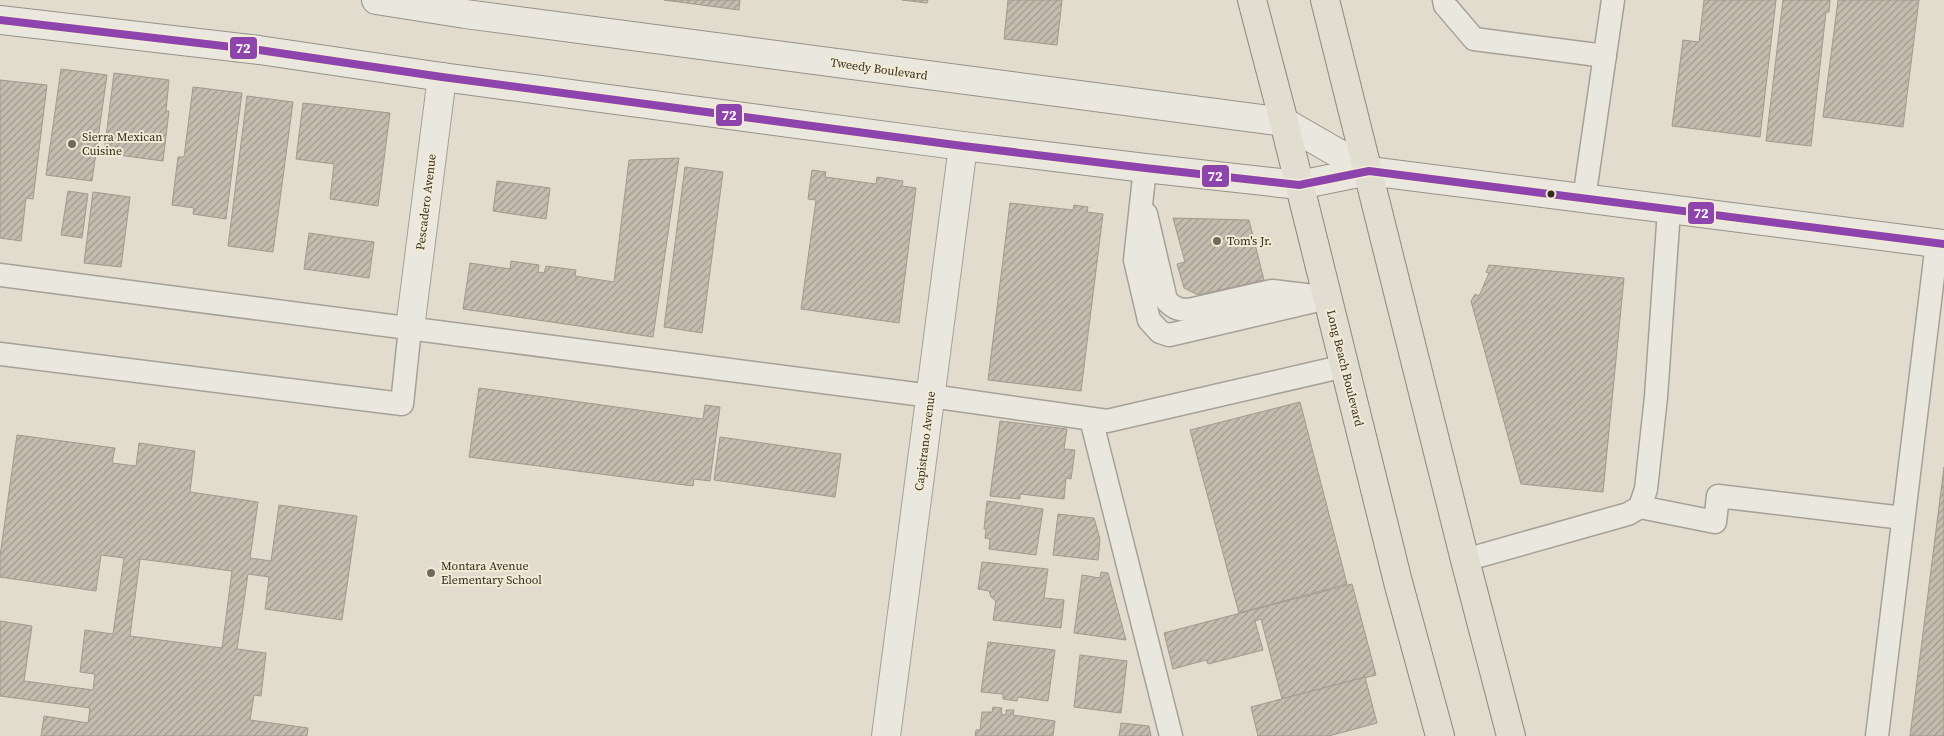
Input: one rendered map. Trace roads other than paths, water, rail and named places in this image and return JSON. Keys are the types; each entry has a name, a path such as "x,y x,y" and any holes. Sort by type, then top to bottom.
{"main road":[{"name":"Tweedy Boulevard","path":"376,0 465,14 1284,122 1369,171"},
{"name":"Long Beach Boulevard","path":"1252,0 1398,582 1440,736"},
{"path":"1325,0 1511,736"},
{"name":"Tweedy Boulevard","path":"0,20 259,50 442,77 1145,168 1299,185 1369,171 1940,244"},
{"name":"Pescadero Avenue","path":"410,328 442,77"},
{"name":"Capistrano Avenue","path":"886,736 964,146"}],"lane":[{"path":"1444,0 1474,39 1605,56"},
{"path":"1584,199 1613,0"},
{"path":"1145,168 1135,260 1149,320 1160,332 1169,335 1327,298"},
{"path":"1465,560 1628,514 1640,507 1646,489 1656,397 1669,210"},
{"path":"1877,736 1903,518 1940,244"},
{"path":"0,275 931,396 1107,422 1345,366"},
{"path":"0,354 402,404 410,328"},
{"path":"1091,419 1171,736"},
{"path":"1640,507 1716,522 1718,496 1903,518"}],"place":[{"name":"Sierra Mexican Cuisine","path":"72,144"},
{"name":"Tom's Jr.","path":"1217,241"},
{"name":"Montara Avenue Elementary School","path":"431,573"}]}
